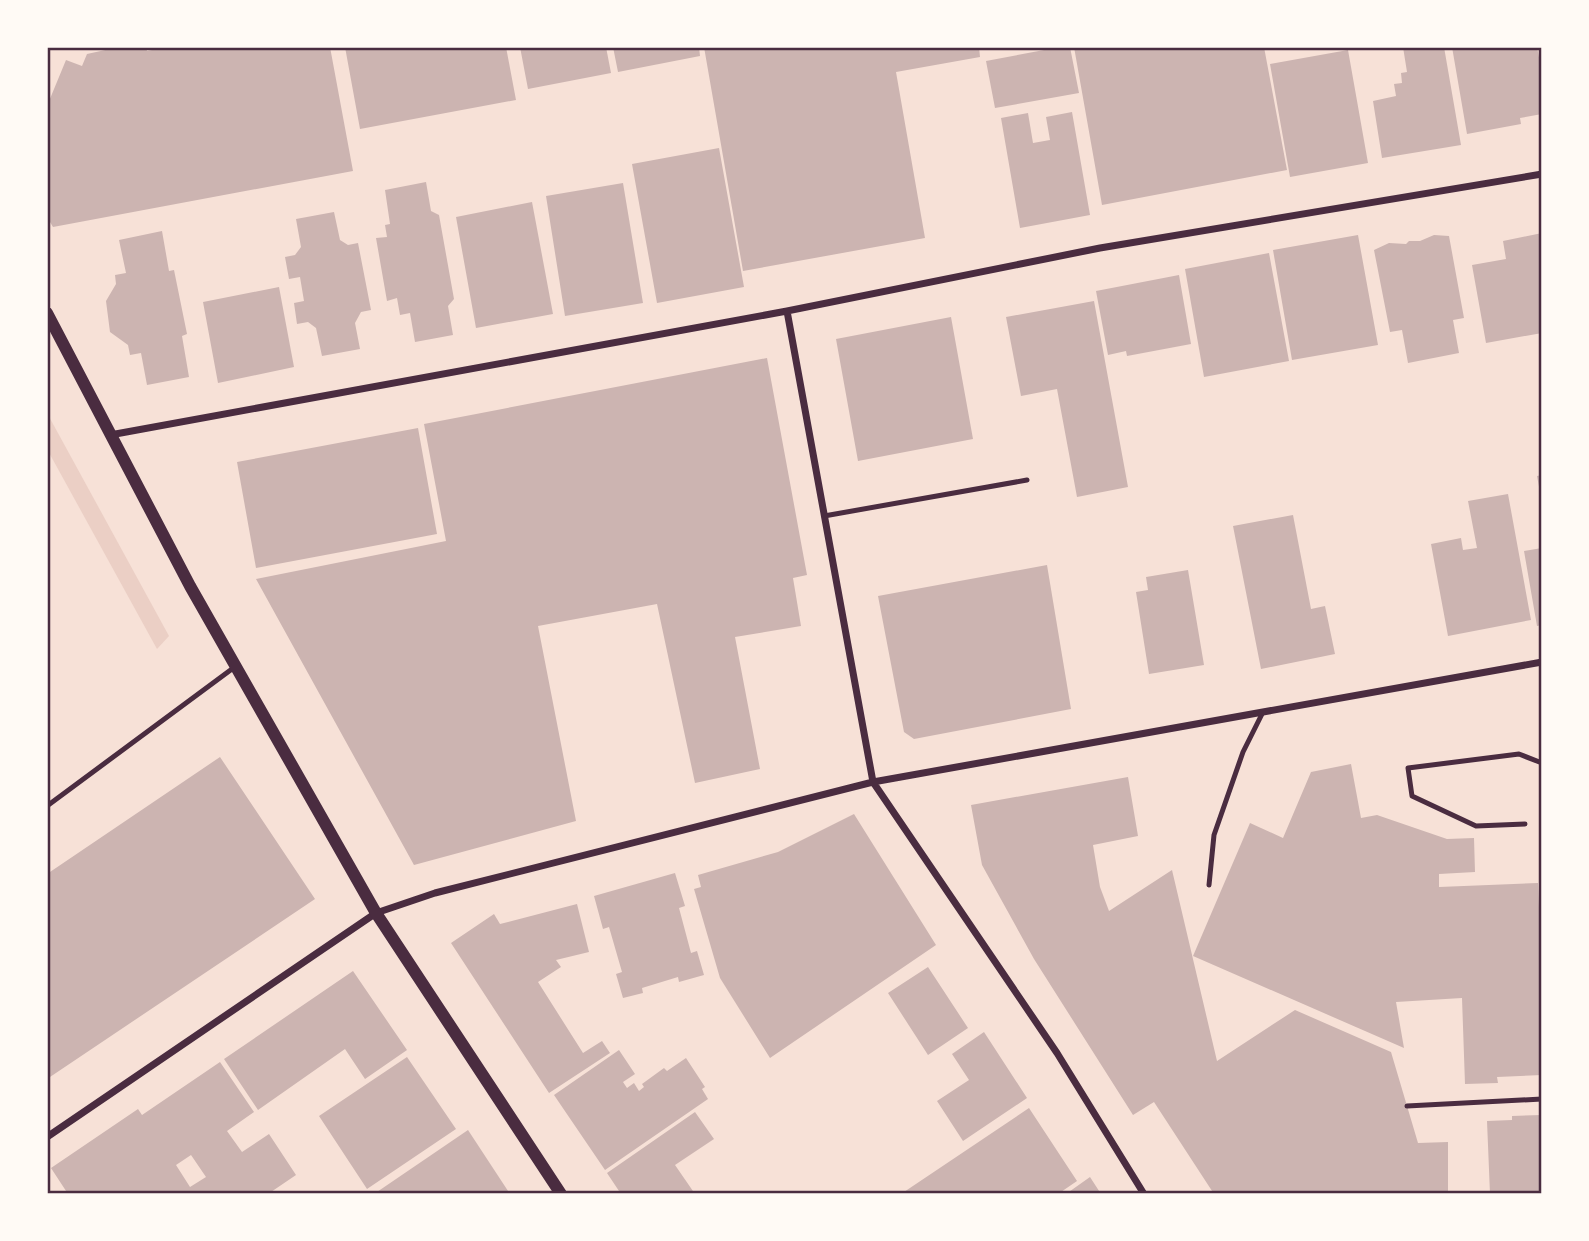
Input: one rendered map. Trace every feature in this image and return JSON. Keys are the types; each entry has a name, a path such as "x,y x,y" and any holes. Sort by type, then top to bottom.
{"street":[{"path":"110,435 787,311 1100,248 1542,174"},
{"path":"787,311 873,782 1057,1053 1144,1194"},
{"path":"47,313 236,666 376,914 561,1194"},
{"path":"47,1137 376,914 435,893 873,782 1542,662"}],"lane":[{"path":"824,516 1027,480"},
{"path":"47,806 236,666"},
{"path":"1209,885 1214,835 1243,752 1263,712"},
{"path":"1525,824 1476,826 1412,796 1408,768 1519,754 1542,763"},
{"path":"1407,1106 1542,1099"}],"shaded area":[{"path":"47,413 169,636 157,649 47,449"}],"building":[{"path":"119,47 146,47 147,51 167,47 330,47 353,171 53,227 47,217 47,106 66,60 82,66 87,54"},
{"path":"345,47 506,47 516,100 360,129"},
{"path":"520,47 606,47 611,73 528,89"},
{"path":"613,47 699,47 700,56 618,72"},
{"path":"704,47 979,47 980,57 896,72 925,238 743,271"},
{"path":"1070,47 1079,93 995,108 986,61"},
{"path":"1074,47 1264,47 1287,170 1102,205"},
{"path":"1403,47 1444,47 1461,145 1382,158 1373,101 1396,96 1394,84 1402,83 1401,73 1407,72"},
{"path":"1452,47 1537,47 1542,73 1542,114 1520,118 1521,124 1467,134"},
{"path":"1348,50 1368,163 1290,177 1270,64"},
{"path":"1072,112 1090,215 1020,228 1001,118 1028,113 1033,143 1050,140 1046,117"},
{"path":"719,148 744,287 657,303 632,164"},
{"path":"426,182 431,211 439,215 454,299 448,306 453,335 415,342 410,313 400,315 397,298 387,301 376,238 387,237 385,225 390,224 385,190"},
{"path":"623,183 643,303 565,316 546,196"},
{"path":"532,202 553,314 476,328 456,217"},
{"path":"334,212 340,240 348,245 358,243 371,310 361,312 355,323 360,349 322,356 316,328 308,322 297,324 294,303 304,301 300,277 289,279 285,257 295,255 301,247 296,219"},
{"path":"162,231 169,271 174,270 187,334 182,336 189,377 147,385 141,353 130,355 128,345 110,332 106,301 116,284 115,275 126,273 119,240"},
{"path":"1542,233 1542,333 1486,343 1472,265 1506,259 1503,241"},
{"path":"1358,235 1378,345 1292,360 1273,250"},
{"path":"1434,235 1449,236 1464,318 1453,320 1459,353 1408,363 1402,330 1390,332 1374,250 1389,243 1406,244"},
{"path":"1269,253 1289,361 1204,377 1185,269"},
{"path":"1179,275 1191,344 1127,356 1126,351 1108,355 1096,291"},
{"path":"279,287 294,367 218,383 203,302"},
{"path":"1094,301 1128,487 1077,497 1057,389 1021,396 1006,317"},
{"path":"951,317 973,439 858,461 836,339"},
{"path":"767,358 807,575 793,578 801,626 735,637 760,769 695,783 657,604 538,626 576,821 414,865 256,579 446,541 424,424"},
{"path":"418,428 437,534 256,568 237,462"},
{"path":"1542,475 1542,492 1540,492 1537,476"},
{"path":"1508,494 1531,620 1448,636 1431,544 1461,538 1463,550 1477,548 1468,501"},
{"path":"1293,515 1311,609 1325,606 1335,654 1261,669 1233,526"},
{"path":"1542,548 1542,625 1537,626 1524,551"},
{"path":"1047,565 1071,709 914,739 904,732 878,596"},
{"path":"1188,570 1204,665 1149,674 1136,592 1148,590 1146,577"},
{"path":"220,757 315,899 47,1079 47,874"},
{"path":"1351,764 1361,818 1377,815 1447,839 1474,838 1475,872 1439,874 1439,887 1538,883 1542,1075 1497,1077 1498,1083 1465,1084 1462,998 1396,1002 1404,1048 1193,956 1250,823 1283,838 1311,772"},
{"path":"1128,777 1138,836 1093,845 1100,887 1109,911 1172,870 1217,1061 1295,1010 1391,1052 1418,1143 1448,1142 1448,1194 1214,1194 1154,1102 1133,1115 1034,959 982,865 971,805"},
{"path":"854,814 936,945 770,1058 720,978 694,889 701,887 698,875 778,852"},
{"path":"675,873 685,906 679,908 691,953 697,951 704,975 679,982 678,977 642,988 643,993 623,998 616,974 622,972 609,927 603,929 594,896"},
{"path":"577,904 589,952 556,960 561,967 538,982 583,1053 602,1041 610,1053 549,1093 451,943 494,914 500,924"},
{"path":"928,967 968,1028 928,1055 888,993"},
{"path":"353,971 407,1050 365,1079 345,1049 258,1110 224,1059"},
{"path":"984,1032 1027,1098 963,1141 937,1101 969,1080 952,1054"},
{"path":"619,1050 635,1074 623,1082 627,1088 634,1083 639,1091 644,1087 642,1084 664,1068 667,1071 686,1058 705,1087 702,1089 708,1099 605,1170 554,1095"},
{"path":"407,1057 456,1129 367,1189 319,1116"},
{"path":"220,1062 254,1112 227,1131 242,1152 269,1134 296,1175 268,1194 68,1194 51,1168 138,1109 142,1115","holes":["191,1155 206,1177 190,1187 176,1165"]},
{"path":"1029,1108 1077,1181 1058,1194 901,1194"},
{"path":"695,1112 714,1139 675,1165 695,1194 621,1194 607,1173"},
{"path":"1542,1115 1542,1192 1490,1194 1487,1121 1512,1120 1512,1116"},
{"path":"468,1130 510,1194 374,1194"},
{"path":"1090,1177 1101,1194 1066,1194"}]}
